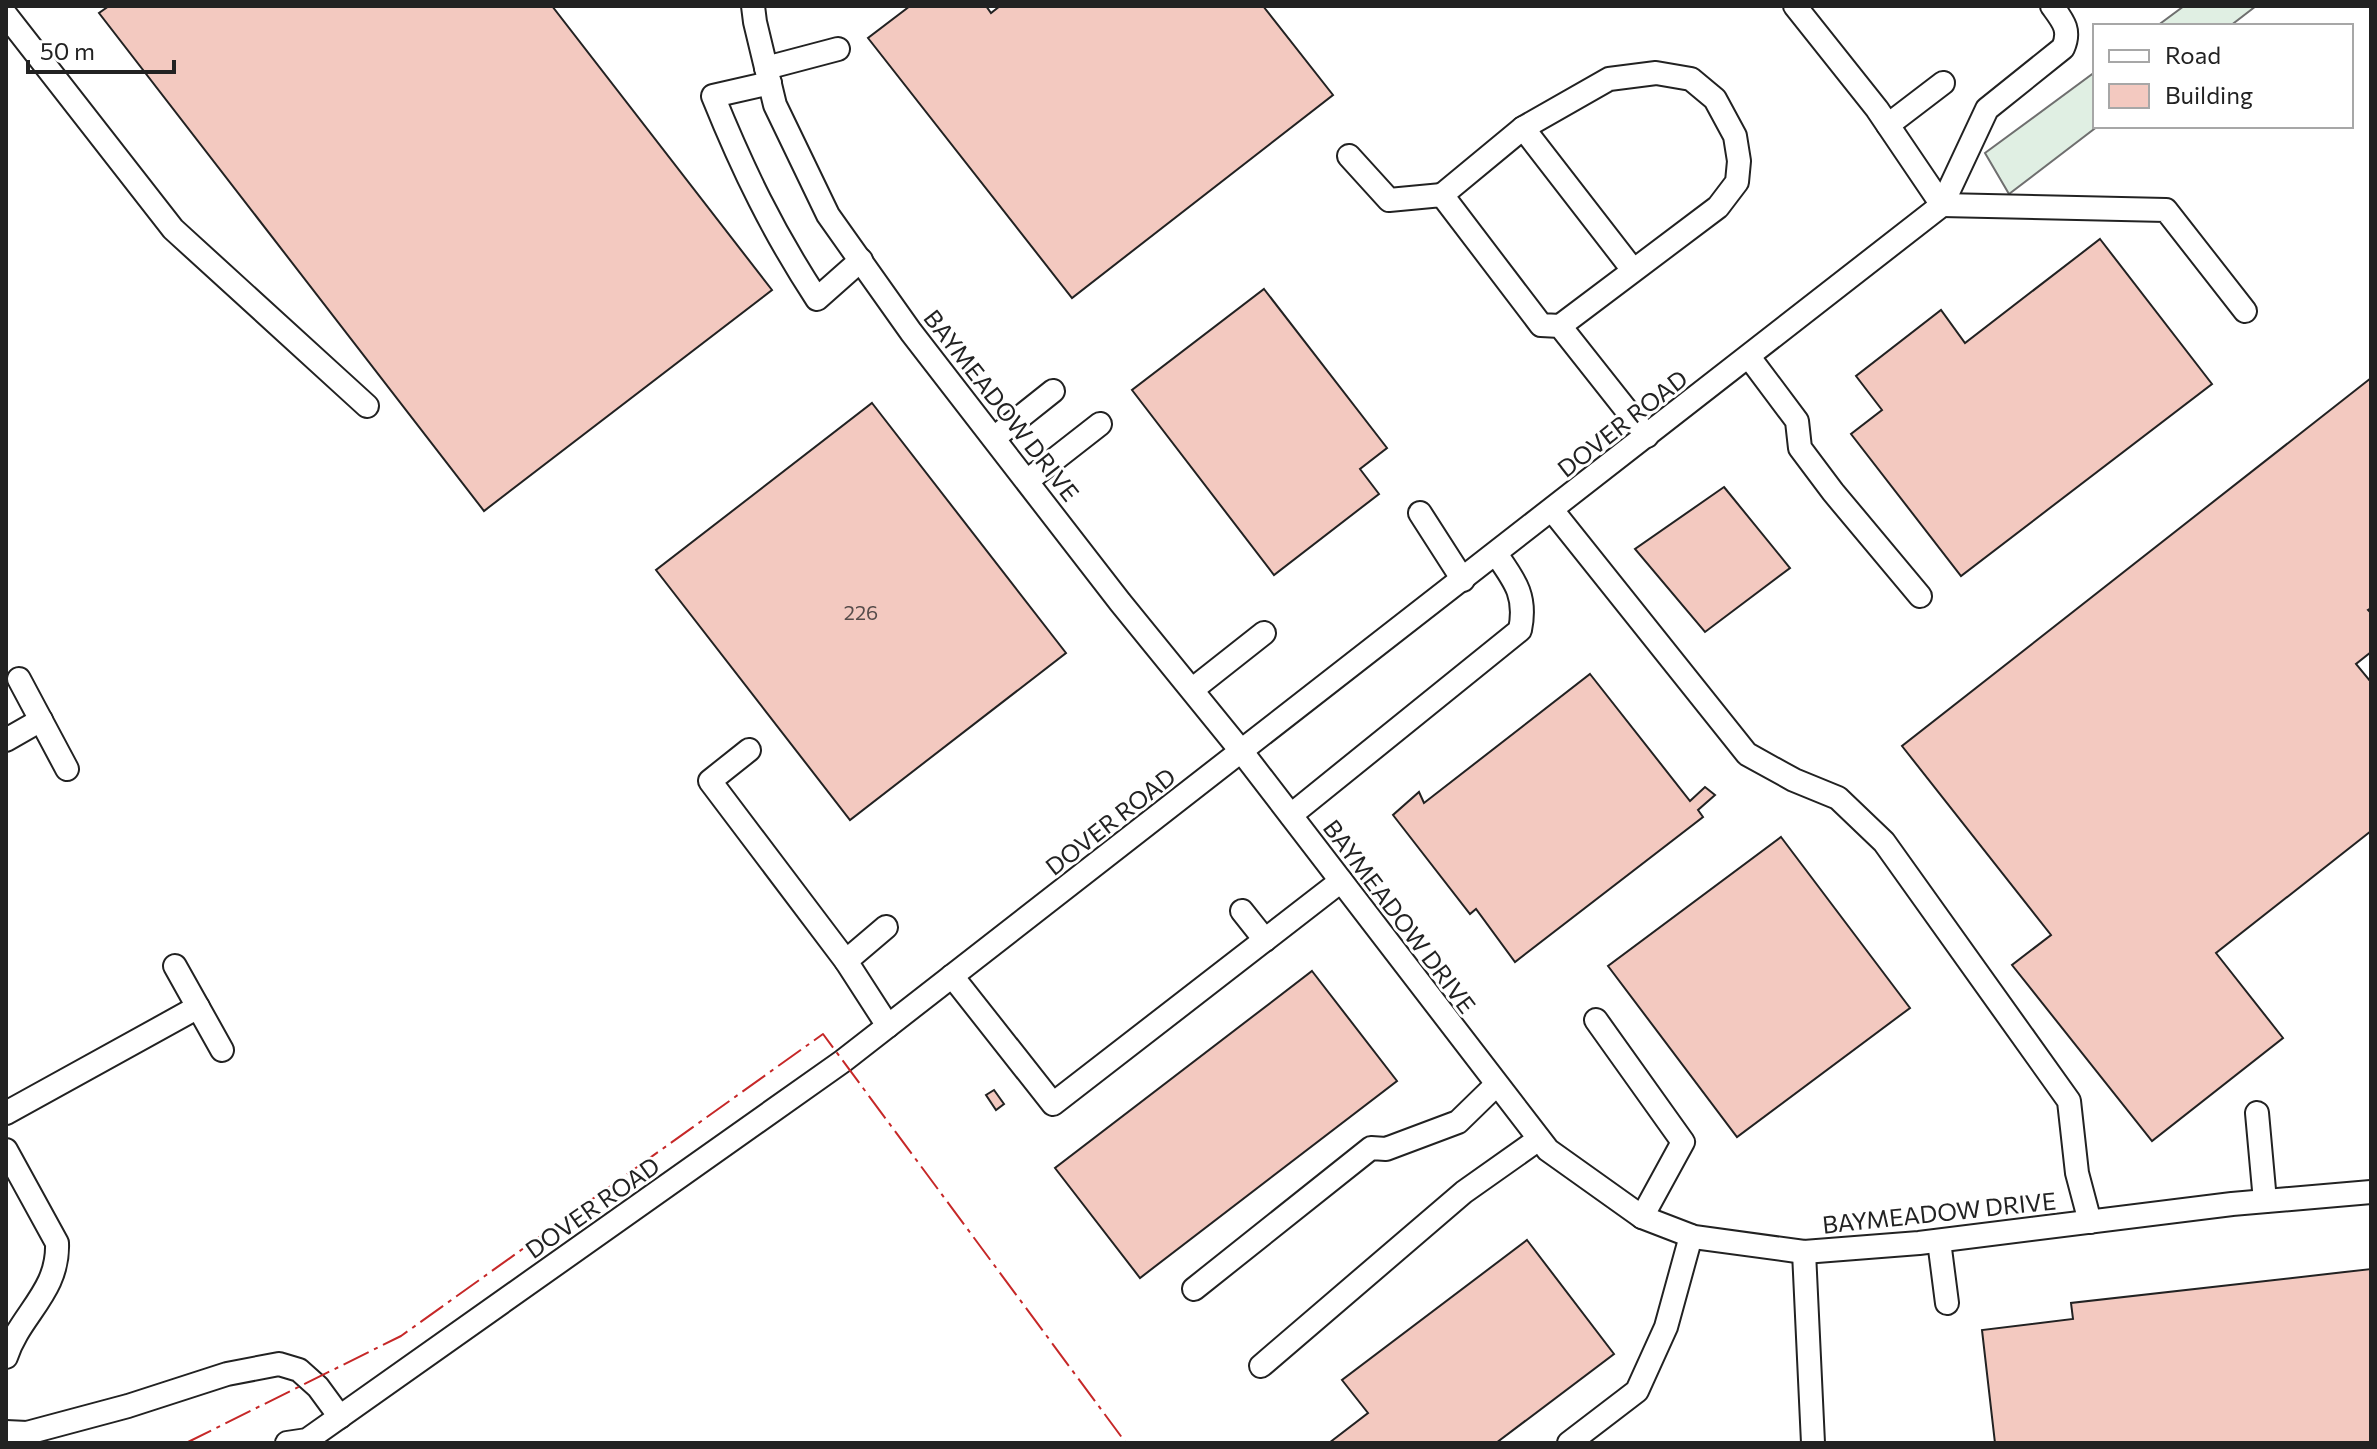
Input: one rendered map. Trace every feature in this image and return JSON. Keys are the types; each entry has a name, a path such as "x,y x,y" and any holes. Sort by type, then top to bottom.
{"street":[{"name":"BAYMEADOW DRIVE","path":"753,6 775,105 828,215 911,332 1120,602 1193,689 1548,1150 1642,1217 1691,1236 1804,1252 1939,1241 2265,1201 2371,1192"},
{"path":"1795,6 1888,125 1942,205"},
{"path":"1942,205 1987,109 2063,48 2068,37 2065,23 2052,6"},
{"path":"6,15 173,229 367,406"},
{"path":"838,49 713,96 753,191 782,247 817,299 861,260"},
{"path":"1349,156 1389,200 1442,195 1523,128 1609,79 1656,73 1691,79 1715,99 1735,136 1739,161 1737,182 1718,207 1560,326 1541,325 1442,195"},
{"path":"1888,125 1943,83"},
{"path":"1523,128 1633,270"},
{"path":"1942,205 2166,210 2245,311"},
{"name":"DOVER ROAD","path":"287,1443 307,1440 843,1061 1942,205"},
{"path":"1560,326 1647,436"},
{"path":"1749,357 1797,421 1800,448 1920,596"},
{"path":"994,438 1053,391"},
{"path":"1027,481 1100,424"},
{"path":"1552,510 1747,754 1794,780 1838,798 1884,842 2069,1101 2077,1173 2090,1222"},
{"path":"1420,513 1463,580"},
{"path":"1291,815 1520,630 1524,611 1516,584 1496,554"},
{"path":"1193,689 1264,633"},
{"path":"19,679 67,769"},
{"path":"6,740 41,720"},
{"path":"749,750 710,781 846,961 888,1026"},
{"path":"952,976 1053,1104 1341,881"},
{"path":"1242,911 1265,940"},
{"path":"846,961 886,927"},
{"path":"175,966 222,1050"},
{"path":"6,1113 198,1007"},
{"path":"1596,1020 1683,1142 1642,1217"},
{"path":"1194,1289 1371,1148 1386,1149 1458,1122 1496,1085"},
{"path":"2257,1113 2265,1201"},
{"path":"1261,1366 1464,1192 1539,1139"},
{"path":"6,1357 10,1343 47,1291 57,1259 57,1243 7,1154"},
{"path":"1569,1443 1637,1391 1666,1327 1691,1236"},
{"path":"1939,1241 1947,1303"},
{"path":"1804,1252 1815,1442"},
{"path":"6,1432 27,1433 227,1374 279,1364 299,1370 318,1387 340,1417"}],"green space":[{"path":"2184,6 2256,6 2233,24 2160,24"},
{"path":"2093,73 2095,128 2009,194 1985,153"}],"building":[{"path":"109,6 552,6 772,290 484,511 99,13"},
{"path":"910,6 986,6 991,13 1000,6 1263,6 1333,95 1072,298 868,38"},
{"path":"2100,239 2212,384 1961,576 1851,434 1882,410 1856,376 1941,310 1965,343"},
{"path":"1264,289 1387,448 1360,469 1379,494 1274,575 1132,390"},
{"path":"2371,378 2371,608 2368,610 2371,613 2371,652 2356,664 2371,682 2371,831 2216,953 2283,1038 2152,1141 2012,965 2051,935 1902,746"},
{"path":"872,403 1066,653 850,820 656,570"},
{"path":"1724,487 1790,568 1705,632 1635,549"},
{"path":"1590,674 1690,801 1705,787 1715,795 1698,810 1703,817 1515,962 1476,909 1470,914 1393,815 1419,792 1424,803"},
{"path":"1781,837 1910,1008 1737,1137 1608,966"},
{"path":"1312,971 1397,1081 1140,1278 1055,1168"},
{"path":"994,1090 1004,1104 996,1110 986,1095"},
{"path":"1527,1240 1614,1354 1496,1443 1329,1443 1368,1413 1342,1380"},
{"path":"2371,1269 2371,1443 1995,1443 1982,1330 2073,1319 2071,1303"}],"power":[{"path":"186,1443 401,1336 823,1034 1126,1443"}]}
